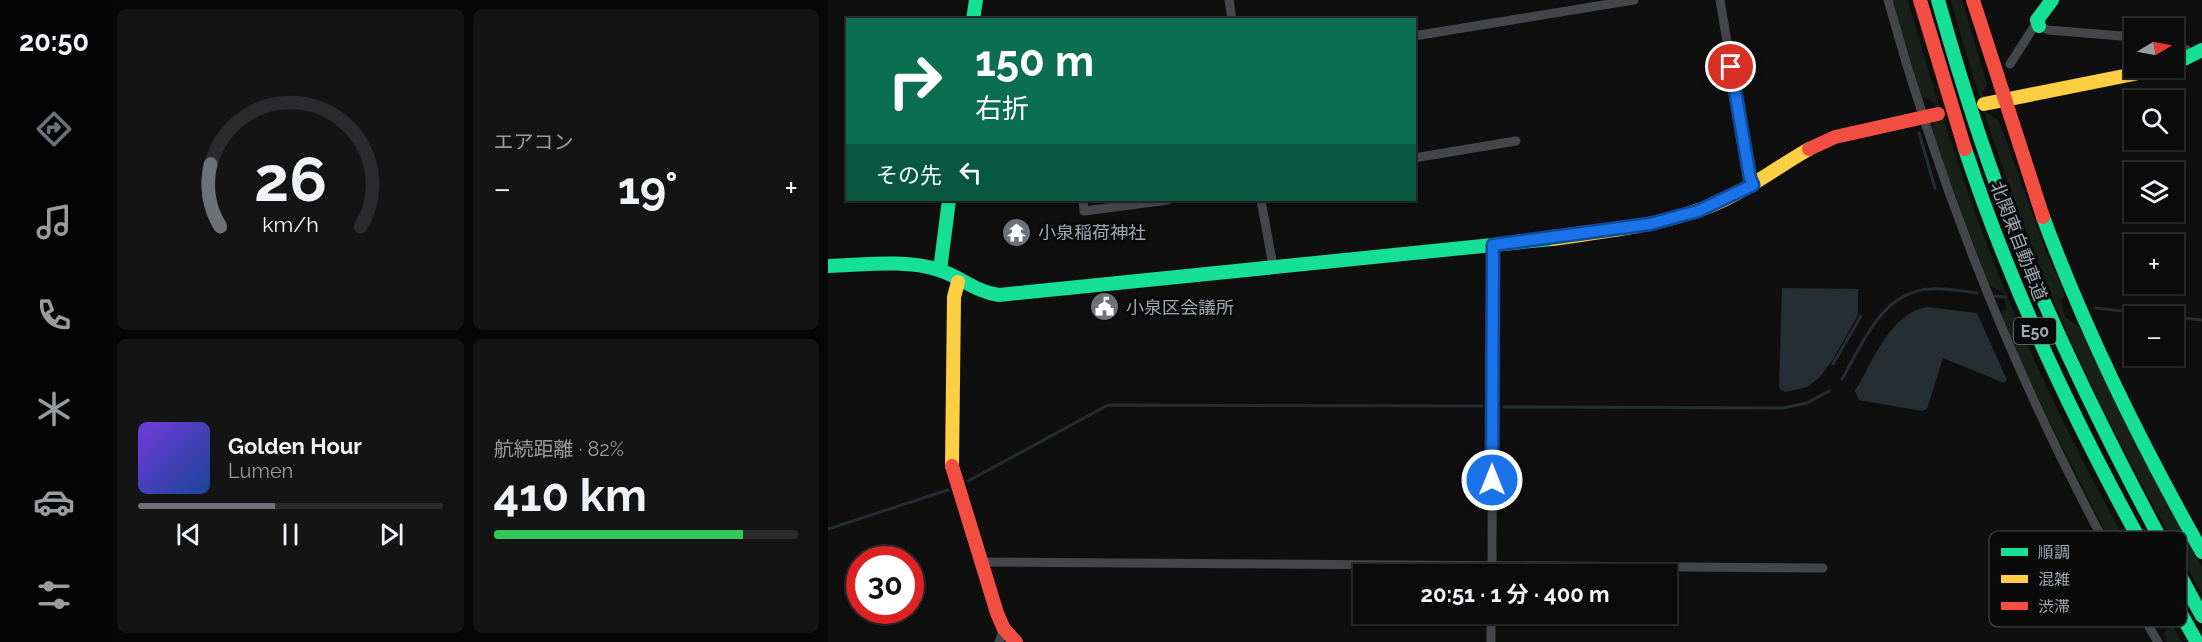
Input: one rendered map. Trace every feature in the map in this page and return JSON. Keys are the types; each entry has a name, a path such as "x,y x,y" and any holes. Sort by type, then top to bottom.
{"main road":[{"path":"974,18 976,0"},
{"name":"北関東自動車道","path":"1920,0 1950,104 2033,326 2118,503 2134,531"},
{"name":"北関東自動車道","path":"1938,0 1971,111 2051,322 2129,485 2155,531"},
{"path":"1973,0 2003,102 2066,278 2162,482 2202,552"},
{"path":"2038,24 2052,0"},
{"path":"1984,104 2124,76"},
{"path":"828,266 909,267 940,270 975,291 999,295 1493,245 1650,224 1698,211 1753,185 1829,140 1866,128 1938,114"},
{"path":"940,270 949,201"},
{"path":"958,282 954,297 951,455 1001,636 1016,642"},
{"name":"北関東自動車道","path":"2187,589 2202,616"},
{"name":"北関東自動車道","path":"2187,624 2197,642"}],"street":[{"path":"1228,0 1232,18"},
{"path":"1416,36 1634,0"},
{"path":"1720,0 1753,185"},
{"path":"1888,0 1922,117 1991,303 2036,409 2100,531"},
{"path":"2010,64 2038,24 2048,30 2124,36"},
{"path":"1416,158 1516,141"},
{"path":"1083,201 1084,211 1160,201"},
{"path":"1261,201 1273,266"},
{"path":"1492,564 1493,245"},
{"path":"980,562 1353,568"},
{"path":"1677,569 1822,568"},
{"path":"1491,624 1491,642"},
{"path":"2150,627 2158,642"}],"shaded area":[{"path":"1893,0 1908,0 1935,94 2000,278 2054,403 2120,531 2106,531 2018,354 2001,316 2002,311 2006,309 2004,293 1989,285 1930,128 1933,123 1940,121 1934,102 1921,96"},
{"path":"1951,0 1962,0 1987,85 1982,93 1986,112 1999,121 2046,252 2065,295 2061,300 2065,317 2079,327 2137,447 2182,531 2167,531 2078,358 2031,244 2001,163"},
{"path":"1782,288 1858,289 1858,315 1832,361 1820,377 1807,387 1785,392 1779,388"},
{"path":"1928,307 1977,313 2007,380 2004,383 1943,358 1927,409 1922,411 1859,400 1855,391 1884,340 1903,318"},
{"path":"2187,539 2202,567 2202,594 2187,567"},
{"path":"2168,627 2174,627 2182,642 2167,642 2163,635"}],"waterway":[{"path":"1919,133 1935,188"},
{"path":"1842,379 1876,321 1900,299 1914,292 1931,289 1977,293"},
{"path":"1995,296 2004,297"},
{"path":"2096,308 2124,311"},
{"path":"1833,364 1861,316"},
{"path":"2184,318 2202,320"},
{"path":"1504,407 1783,408 1807,403 1829,391"},
{"path":"968,481 1108,405 1482,406"},
{"path":"828,529 948,490"}],"traffic: fast":[{"path":"973,18 976,0"},
{"path":"1938,0 1985,152 2018,241 2060,337 2156,531"},
{"path":"2039,26 2037,20 2052,0"},
{"path":"2184,59 2202,50"},
{"path":"1965,149 2012,277 2039,340 2134,531"},
{"path":"940,270 949,201"},
{"path":"2043,217 2077,303 2116,388 2202,552"},
{"path":"828,266 884,264 926,267 947,273 983,291 999,295 1552,239"},
{"path":"2187,588 2202,616"},
{"path":"2187,625 2197,642"}],"traffic: slow":[{"path":"1984,104 2124,76"},
{"path":"1552,239 1679,217 1726,199 1809,149"},
{"path":"952,466 954,297 958,282"}],"traffic: jam":[{"path":"1920,0 1965,149"},
{"path":"1973,0 2043,217"},
{"path":"1809,149 1835,137 1938,114"},
{"path":"952,466 997,613 1004,629 1016,642"}],"place":[{"name":"小泉稲荷神社","path":"1017,232"},
{"name":"小泉区会議所","path":"1105,307"}],"route":[{"path":"1492,480 1493,245 1533,242 1650,224 1698,211 1753,185 1731,67"}]}
